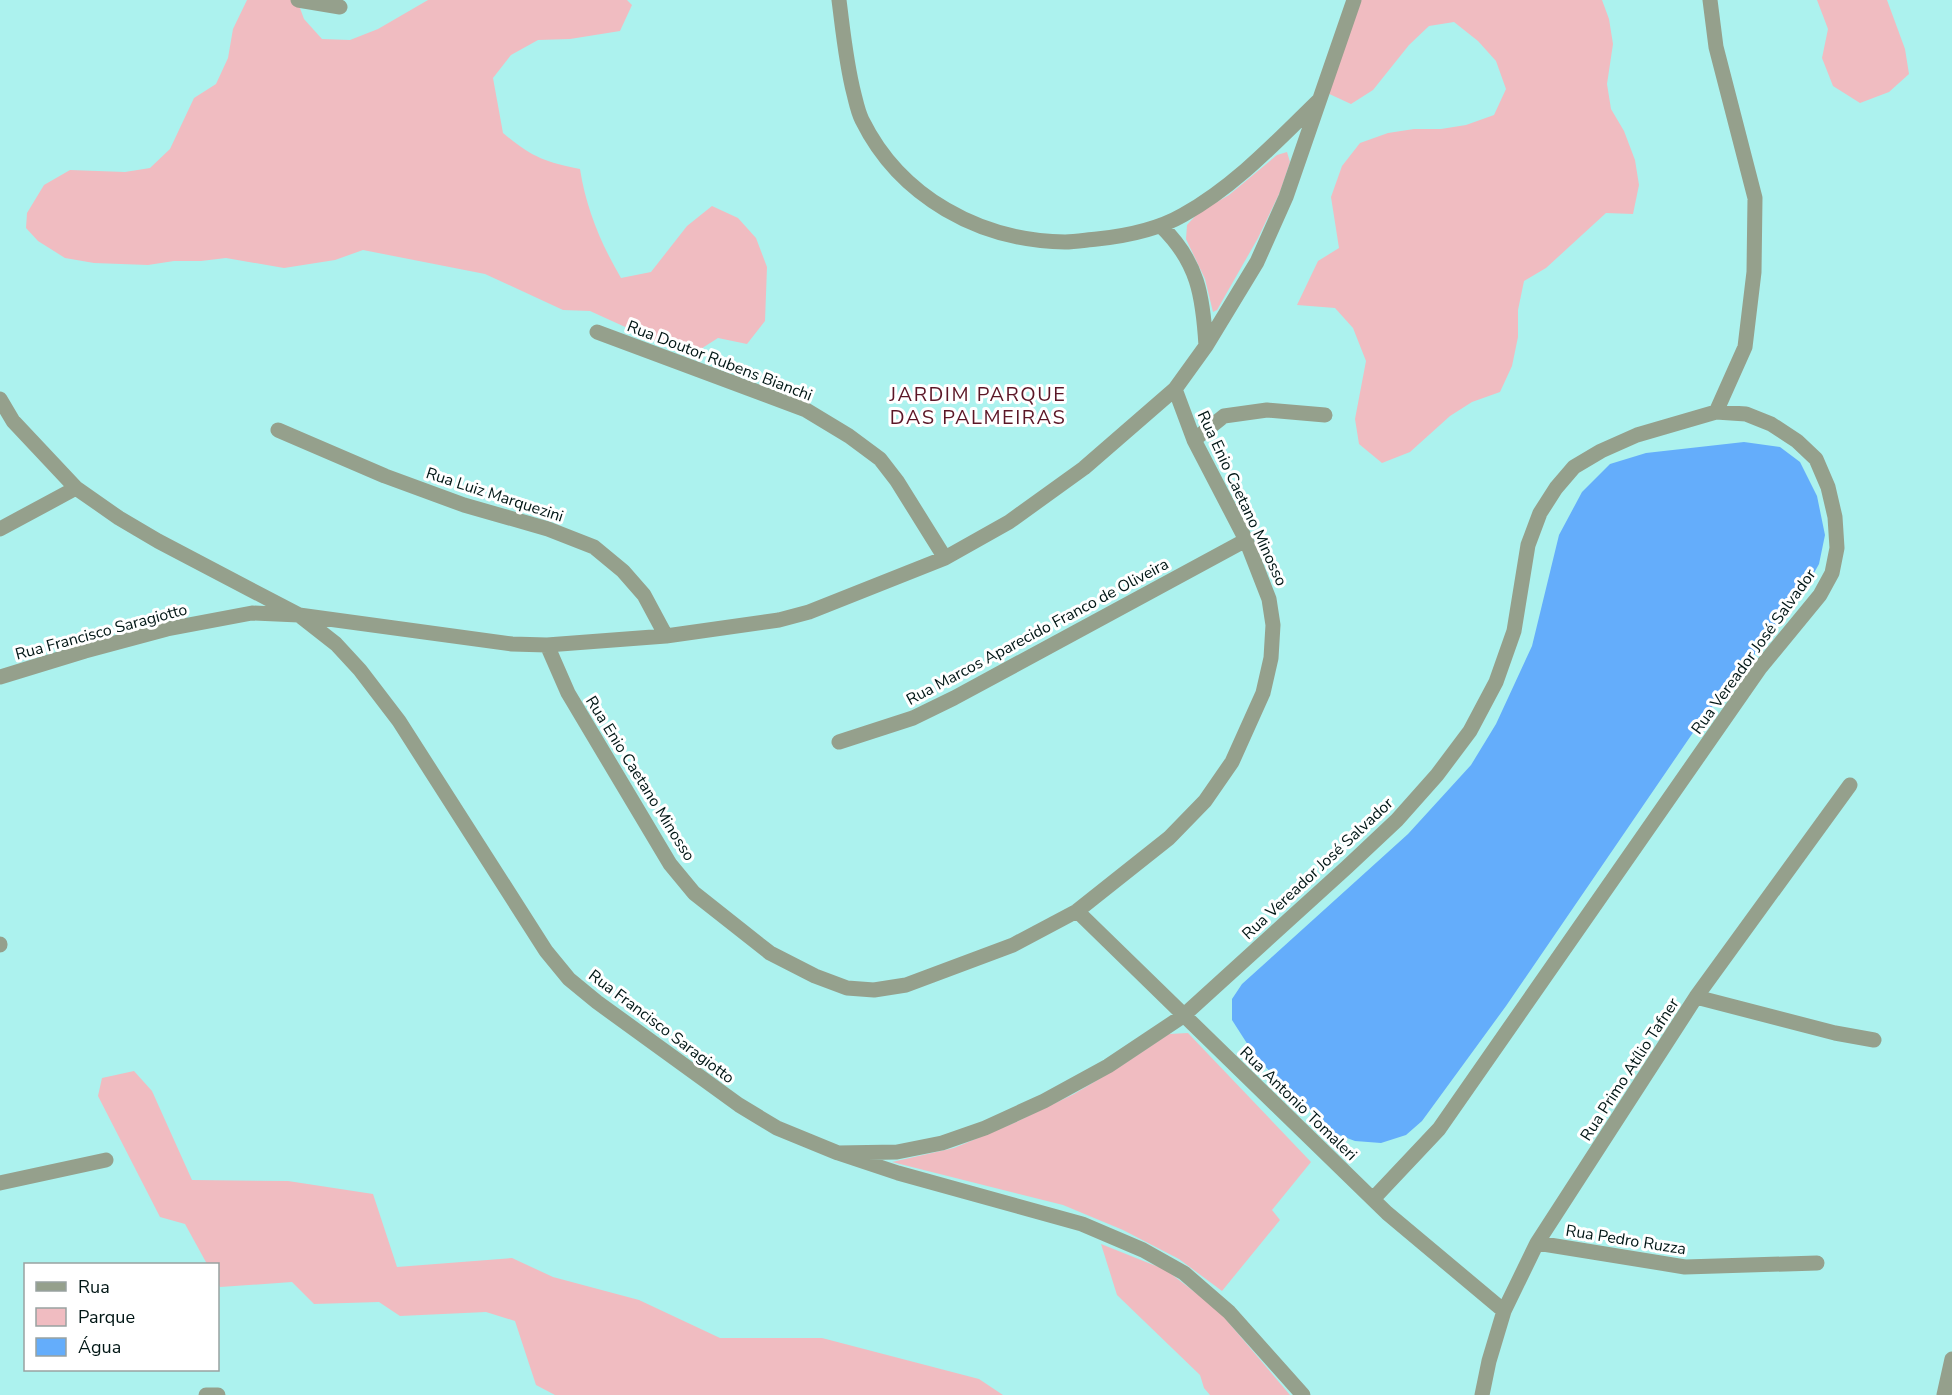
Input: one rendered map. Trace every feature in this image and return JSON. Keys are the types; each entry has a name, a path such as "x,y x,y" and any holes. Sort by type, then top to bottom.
{"street":[{"path":"298,0 340,7"},
{"path":"839,0 850,76 860,118 876,145 908,183 945,210 975,225 1020,237 1065,242 1120,237 1161,226 1183,215 1218,192 1251,165 1320,99"},
{"path":"0,399 13,421 76,488 158,542 299,615 470,639 547,645 666,636 779,620 809,612 945,558 1009,522 1084,468 1175,389 1206,346 1257,262 1286,196 1354,0"},
{"path":"1710,0 1716,47 1755,198 1754,272 1745,347 1716,412"},
{"path":"1161,226 1177,241 1189,261 1203,307 1206,346"},
{"name":"Rua Doutor Rubens Bianchi","path":"597,332 806,410 849,436 880,459 897,481 945,558"},
{"name":"Rua Enio Caetano Minosso","path":"547,645 568,693 670,864 694,893 770,953 815,976 847,988 874,990 906,985 1013,945 1077,911 1169,838 1205,801 1233,762 1263,693 1271,658 1273,625 1269,599 1246,540 1194,440 1175,389"},
{"path":"1194,440 1224,416 1267,410 1325,414"},
{"name":"Rua Vereador José Salvador","path":"838,1153 897,1152 942,1143 985,1128 1044,1101 1108,1066 1183,1016 1397,820 1437,775 1470,731 1496,682 1514,631 1528,545 1540,513 1556,488 1574,467 1601,451 1637,435 1716,412 1746,414 1771,424 1797,441 1816,459 1828,487 1835,517 1837,548 1832,573 1820,595 1760,668 1439,1129 1373,1199"},
{"name":"Rua Luiz Marquezini","path":"278,430 385,476 464,506 548,529 594,547 622,571 644,595 666,636"},
{"path":"0,529 76,488"},
{"name":"Rua Marcos Aparecido Franco de Oliveira","path":"839,742 914,718 1246,540"},
{"name":"Rua Francisco Saragiotto","path":"0,677 166,628 252,613 299,615 336,644 360,670 399,721 546,951 569,979 597,1002 739,1105 777,1128 838,1153 898,1173 1082,1224 1143,1250 1184,1273 1229,1312 1304,1395"},
{"name":"Rua Primo Atílio Tafner","path":"1482,1395 1489,1361 1504,1311 1537,1243 1696,997 1850,785"},
{"name":"Rua Antonio Tomaleri","path":"1077,911 1373,1199 1504,1311"},
{"path":"1696,997 1835,1033 1874,1040"},
{"path":"0,1183 106,1160"},
{"name":"Rua Pedro Ruzza","path":"1537,1243 1685,1267 1817,1263"},
{"path":"1944,1395 1952,1359"}],"green space":[{"path":"247,0 297,0 304,19 322,39 350,40 378,29 428,0 627,0 632,5 620,31 570,39 538,40 511,55 493,78 503,133 522,148 539,157 580,169 595,225 621,278 651,272 687,226 712,206 738,218 756,238 767,267 765,321 747,344 718,338 696,352 667,346 590,311 563,310 485,274 363,250 335,260 284,268 226,258 148,265 94,263 65,258 38,241 26,228 27,213 44,185 70,170 125,172 150,168 170,149 194,98 216,84 228,58 233,29"},
{"path":"1359,0 1602,0 1609,19 1613,44 1607,84 1611,109 1624,131 1635,160 1639,185 1633,214 1606,213 1546,268 1524,281 1518,310 1518,337 1512,366 1500,392 1472,402 1450,416 1410,452 1382,463 1359,444 1355,419 1366,361 1353,328 1335,308 1297,305 1318,261 1339,248 1331,197 1342,166 1360,143 1388,133 1466,125 1494,115 1506,89 1496,61 1478,41 1454,22 1429,26 1409,45 1373,90 1351,104 1325,92"},
{"path":"1817,0 1887,0 1905,49 1909,74 1889,92 1860,103 1833,86 1822,58 1828,29"},
{"path":"1287,152 1290,162 1280,192 1258,238 1217,310 1213,312 1205,279 1186,239 1187,225 1198,213 1229,195 1277,155"},
{"path":"1188,1033 1311,1162 1272,1210 1280,1220 1222,1291 1179,1259 1123,1230 1063,1205 892,1162 954,1148 1014,1123 1074,1094 1169,1034"},
{"path":"134,1071 152,1091 192,1180 288,1181 373,1194 397,1267 512,1258 553,1277 639,1300 720,1338 822,1338 979,1379 1003,1395 555,1395 536,1385 515,1321 486,1312 400,1316 379,1302 314,1304 292,1282 220,1287 219,1263 206,1263 185,1224 160,1217 98,1096 102,1078"},
{"path":"1101,1244 1166,1270 1218,1310 1290,1395 1210,1395 1204,1388 1200,1375 1117,1295"}],"water":[{"path":"1744,442 1780,447 1800,462 1817,496 1825,535 1819,564 1800,598 1703,718 1506,1006 1422,1121 1406,1135 1381,1143 1355,1141 1336,1134 1257,1059 1232,1020 1232,999 1242,984 1408,834 1471,765 1496,724 1532,646 1559,535 1582,492 1610,464 1646,453"}],"district":[{"name":"JARDIM PARQUE DAS PALMEIRAS","path":"978,406"}]}
